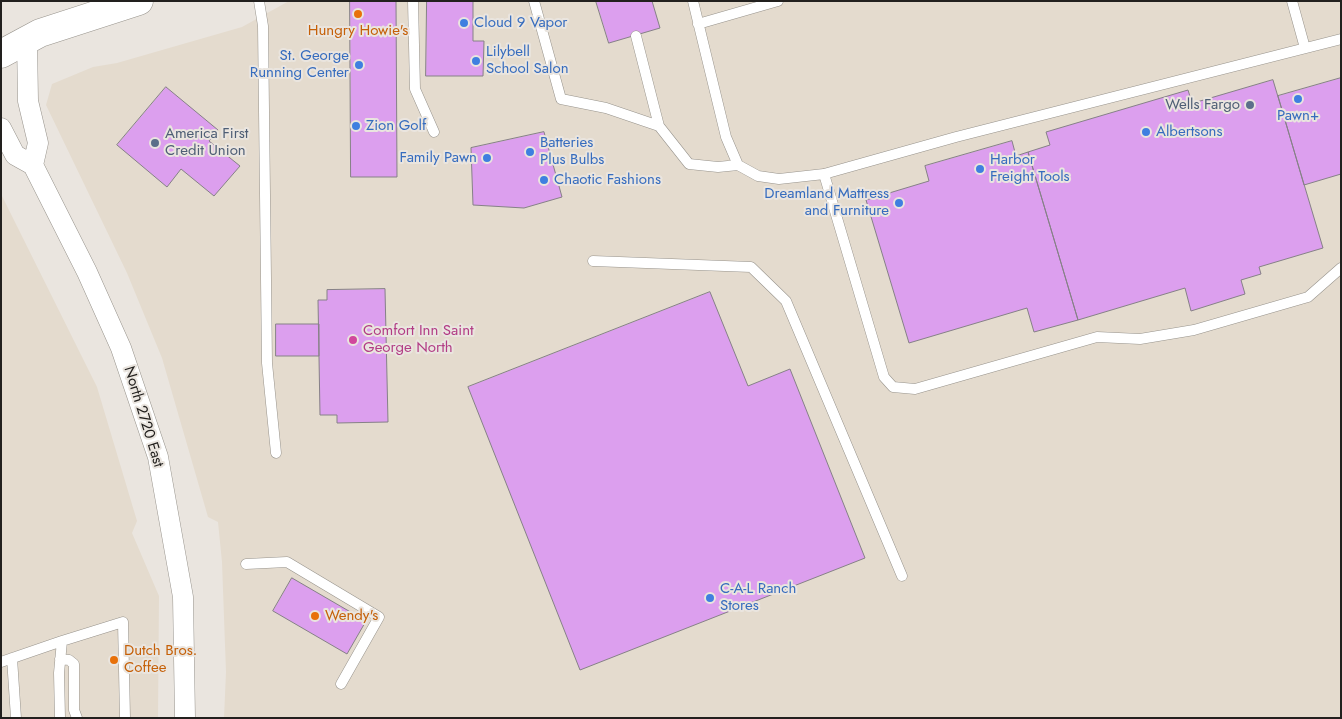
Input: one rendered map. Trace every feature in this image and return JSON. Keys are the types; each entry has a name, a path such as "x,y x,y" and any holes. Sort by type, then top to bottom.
{"main road":[{"path":"1,54 40,33 139,1"}],"street":[{"path":"27,40 28,101 38,143 33,165"},
{"name":"North 2720 East","path":"1,128 15,155 33,165 88,272 121,348 158,458 183,598 185,718"}],"lane":[{"path":"259,1 263,34 267,363 276,453"},
{"path":"412,1 416,89 434,132"},
{"path":"534,1 561,99 606,108 659,126"},
{"path":"693,1 726,137 738,165"},
{"path":"698,24 778,1"},
{"path":"1292,1 1305,48"},
{"path":"636,36 659,126 688,164 718,167 738,165 758,176 779,179 824,174 974,132 1341,39"},
{"path":"824,174 884,377 893,387 915,389 1097,337 1140,339 1194,330 1308,297 1341,268"},
{"path":"593,261 751,268 786,301 902,576"},
{"path":"246,564 286,562 379,617 341,684"},
{"path":"1,662 62,640 123,622 122,715"},
{"path":"60,718 59,673 62,640"},
{"path":"12,658 16,718"},
{"path":"60,659 69,660 74,664 74,710 77,718"}],"shaded area":[{"path":"289,1 1341,1 1341,718 224,718 226,672 222,562 218,522 208,517 162,358 127,273 46,105 52,84 93,67 117,63 242,27"},
{"path":"1,194 97,387 137,521 132,533 159,596 158,718 1,718"}],"building":[{"path":"350,1 396,1 397,177 351,177"},
{"path":"427,1 473,1 473,41 484,41 483,76 426,76"},
{"path":"596,1 652,1 660,28 609,43"},
{"path":"1341,78 1341,174 1304,185 1278,96"},
{"path":"1273,80 1323,248 1259,267 1261,274 1241,280 1245,294 1191,311 1185,288 1078,320 1028,152 1050,145 1046,132 1188,90 1192,103"},
{"path":"166,87 218,130 209,141 240,166 214,196 181,169 167,187 117,145"},
{"path":"544,132 562,197 524,208 473,205 471,148"},
{"path":"1012,141 1016,156 1028,152 1078,320 1034,332 1027,308 909,343 866,200 929,181 925,166"},
{"name":"Comfort Inn Saint George North","path":"385,289 388,422 337,423 337,415 320,415 318,300 327,300 327,290"},
{"path":"710,292 748,386 790,369 865,558 580,670 468,387"},
{"path":"276,324 319,324 319,356 276,356"},
{"path":"292,578 366,621 347,654 273,611"}],"place":[{"name":"Hungry Howie's","path":"358,14"},
{"name":"Cloud 9 Vapor","path":"464,23"},
{"name":"Lilybell School Salon","path":"476,61"},
{"name":"St. George Running Center","path":"359,65"},
{"name":"Pawn+","path":"1298,99"},
{"name":"Wells Fargo","path":"1250,105"},
{"name":"Zion Golf","path":"356,126"},
{"name":"Albertsons","path":"1146,132"},
{"name":"America First Credit Union","path":"155,143"},
{"name":"Batteries Plus Bulbs","path":"530,152"},
{"name":"Family Pawn","path":"487,158"},
{"name":"Harbor Freight Tools","path":"980,169"},
{"name":"Chaotic Fashions","path":"544,180"},
{"name":"Dreamland Mattress and Furniture","path":"899,203"},
{"name":"Comfort Inn Saint George North","path":"353,340"},
{"name":"C-A-L Ranch Stores","path":"710,598"},
{"name":"Wendy's","path":"315,616"},
{"name":"Dutch Bros. Coffee","path":"114,660"}]}
